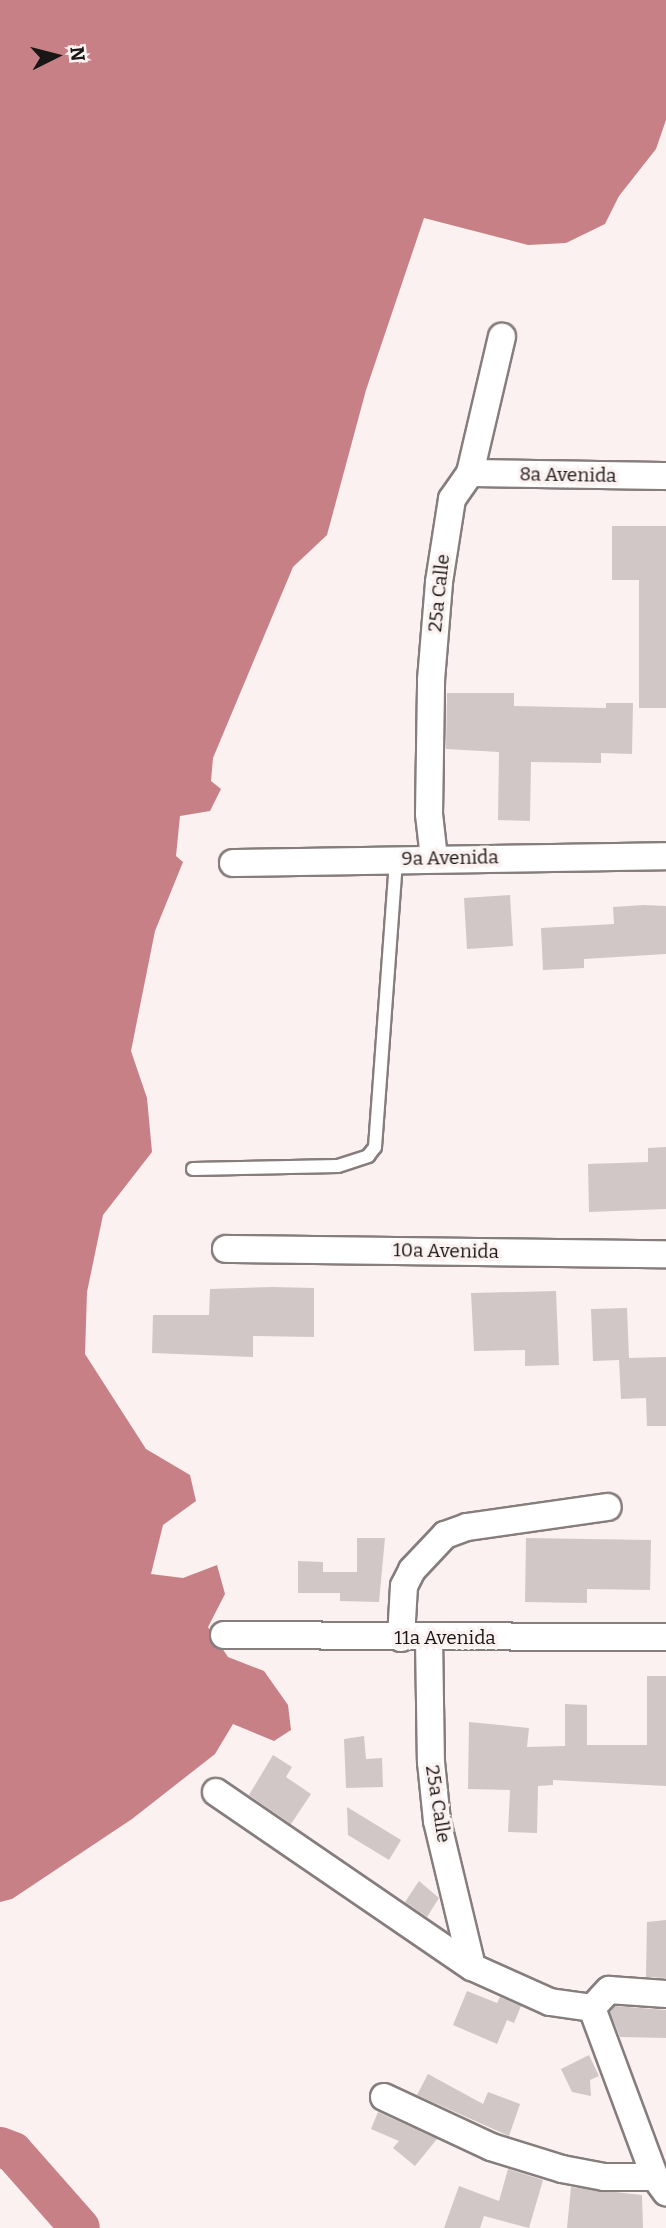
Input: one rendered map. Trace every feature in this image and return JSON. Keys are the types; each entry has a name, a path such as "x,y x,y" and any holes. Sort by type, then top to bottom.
{"street":[{"name":"25a Calle","path":"434,858 429,814 431,707 439,582 452,499 470,473 502,337"},
{"name":"8a Avenida","path":"470,473 666,476"},
{"name":"9a Avenida","path":"233,863 666,856"},
{"name":"10a Avenida","path":"226,1249 666,1254"},
{"path":"401,1638 404,1586 412,1570 445,1535 467,1527 608,1507"},
{"name":"11a Avenida","path":"224,1635 401,1638 666,1637"},
{"name":"25a Calle","path":"429,1638 430,1762 438,1821 472,1967"},
{"path":"216,1792 472,1967 551,2002 593,2008"},
{"path":"593,2008 609,1990 666,1994"},
{"path":"384,2097 491,2147 562,2169 660,2184 593,2008"}],"lane":[{"path":"193,1169 338,1166 368,1156 375,1147 396,859"}],"shaded area":[{"path":"0,0 666,0 666,120 656,149 619,196 605,224 566,243 528,245 424,218 366,390 327,535 293,567 213,758 211,781 221,789 210,811 180,816 176,856 183,862 155,931 131,1051 147,1098 152,1152 103,1215 87,1292 85,1354 146,1449 190,1475 196,1501 163,1525 151,1574 183,1578 217,1565 225,1594 208,1627 228,1657 264,1671 288,1705 291,1730 274,1741 233,1724 215,1754 132,1819 12,1899 0,1902"}],"building":[{"path":"612,526 666,526 666,708 639,708 639,580 612,580"},
{"path":"447,693 514,693 514,706 606,708 606,703 633,703 632,754 601,753 601,763 531,762 530,821 498,820 499,752 446,749"},
{"path":"510,895 513,946 467,949 464,898"},
{"path":"666,906 666,954 584,959 584,968 543,970 541,928 614,924 613,907"},
{"path":"666,1147 666,1209 589,1212 588,1164 648,1162 648,1148"},
{"path":"314,1288 314,1337 253,1336 253,1357 152,1353 153,1315 209,1315 210,1289"},
{"path":"556,1291 559,1365 525,1366 525,1350 474,1351 471,1293"},
{"path":"627,1308 629,1358 666,1357 666,1426 647,1426 646,1398 621,1399 619,1360 593,1361 591,1309"},
{"path":"357,1538 385,1538 379,1602 340,1601 340,1593 298,1593 298,1561 323,1562 323,1572 357,1572"},
{"path":"526,1538 651,1540 650,1590 587,1589 587,1603 525,1602"},
{"path":"647,1676 666,1676 666,1786 553,1780 553,1785 538,1786 537,1833 508,1832 510,1790 468,1789 469,1722 529,1728 527,1747 565,1746 565,1704 587,1705 587,1745 647,1745"},
{"path":"364,1736 366,1759 382,1758 383,1787 346,1788 344,1739"},
{"path":"273,1755 292,1767 286,1777 311,1794 291,1824 249,1795"},
{"path":"347,1807 401,1840 389,1860 348,1835"},
{"path":"419,1881 439,1898 427,1917 405,1902"},
{"path":"666,1920 666,1978 646,1977 647,1922"},
{"path":"467,1991 497,2003 500,1997 521,2006 514,2023 507,2020 497,2044 453,2025"},
{"path":"615,2006 666,2010 666,2038 620,2037 610,2012"},
{"path":"589,2055 599,2076 590,2080 591,2096 572,2092 561,2069"},
{"path":"428,2074 483,2104 488,2092 520,2104 509,2136 417,2095"},
{"path":"378,2112 437,2139 415,2166 393,2148 399,2141 371,2129"},
{"path":"508,2169 543,2180 529,2228 484,2216 480,2228 444,2228 459,2186 499,2201"},
{"path":"571,2187 642,2195 643,2228 567,2228"}],"waterway":[{"path":"0,2147 13,2152 80,2228"}]}
